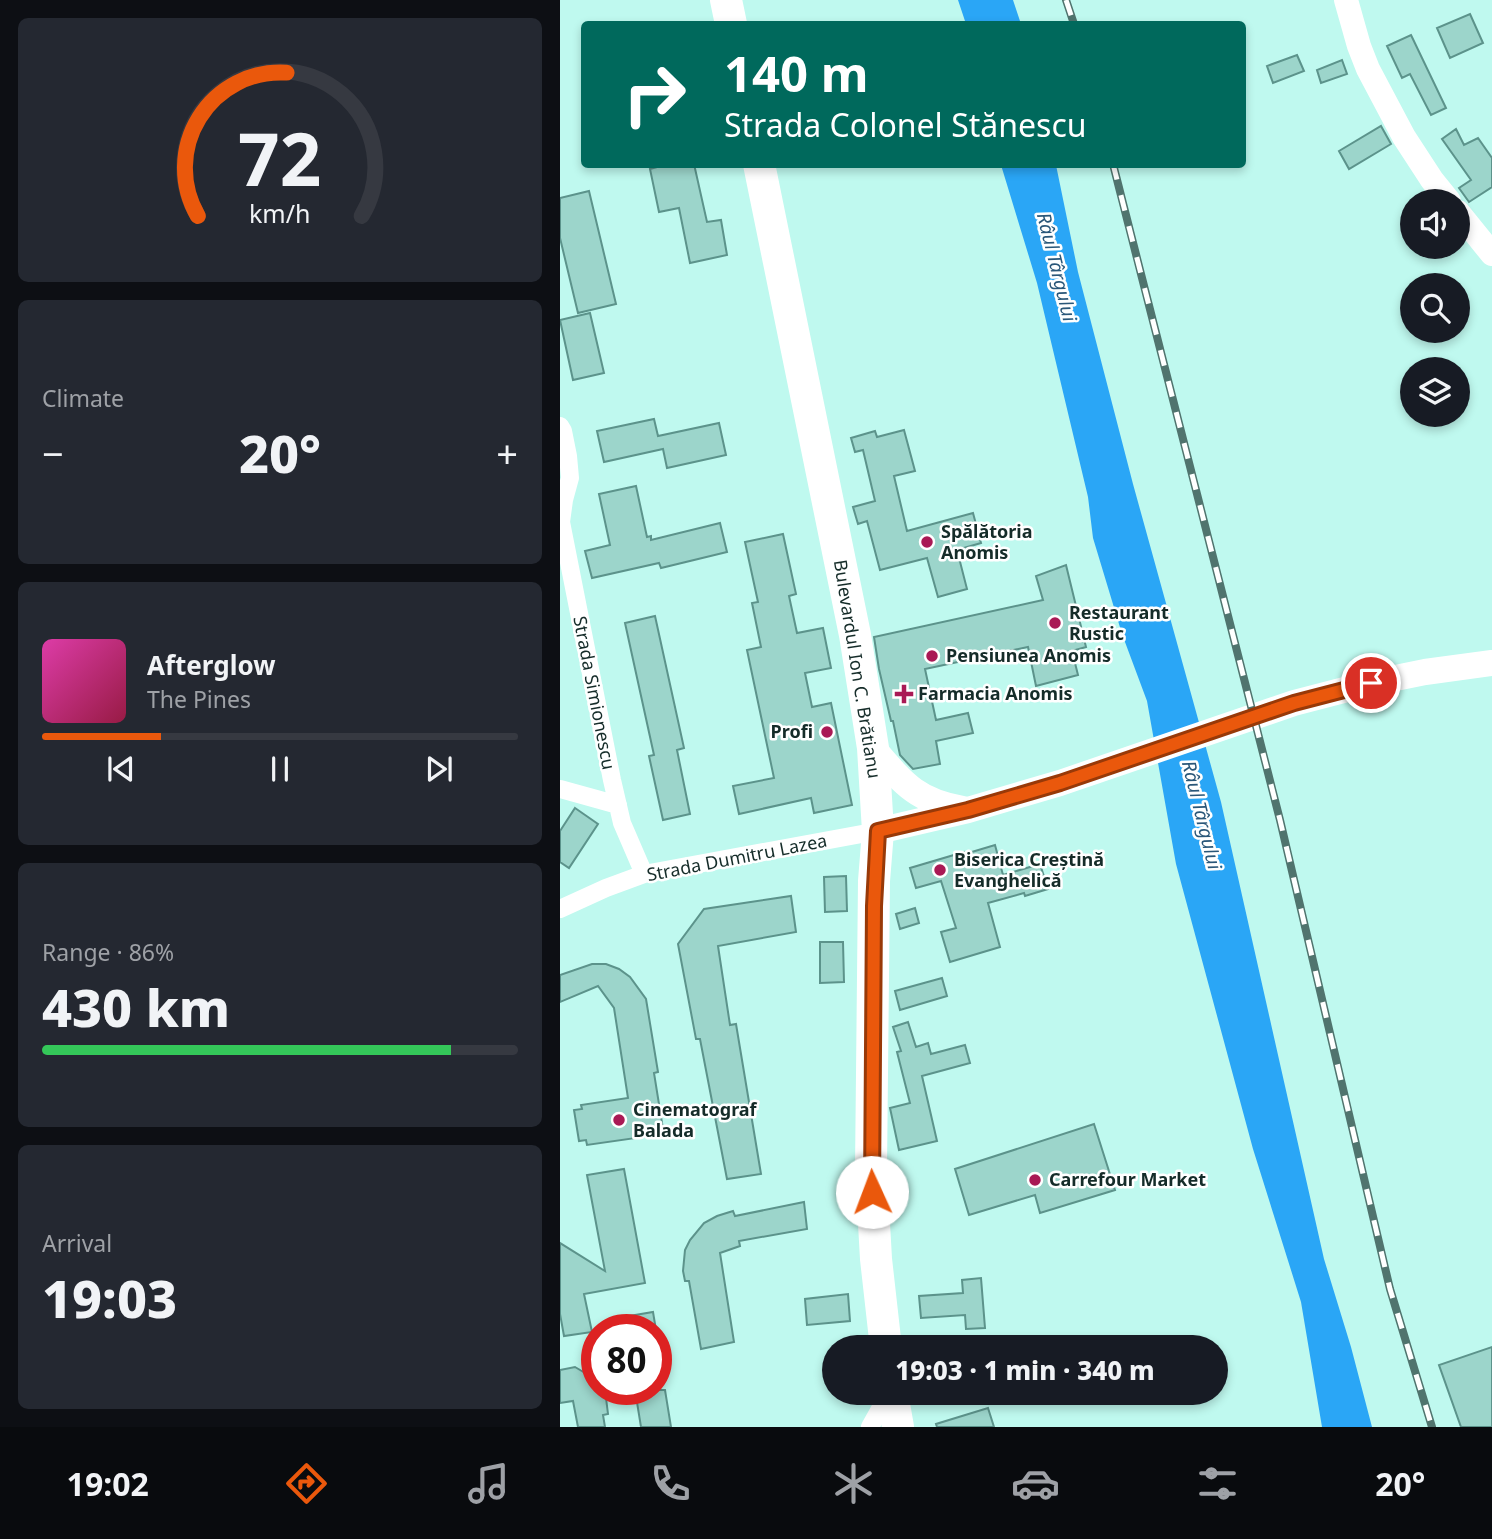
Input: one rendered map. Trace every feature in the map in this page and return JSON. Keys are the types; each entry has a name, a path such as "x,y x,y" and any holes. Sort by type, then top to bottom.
{"highway":[{"path":"726,0 730,21"},
{"name":"Bulevardul Ion C. Brătianu","path":"760,168 855,635 873,748 878,831 874,895 871,1170 876,1259 885,1335"},
{"path":"893,1405 898,1427"}],"main road":[{"path":"1346,0 1368,69 1404,137 1439,189"},
{"path":"1470,227 1492,254"},
{"path":"878,831 968,810 1060,783 1294,703 1425,672 1492,663"},
{"path":"873,748 897,777 920,796 943,806 968,810"}],"street":[{"name":"Strada Simionescu","path":"560,426 568,456 570,478 561,522 622,823 644,874"},
{"path":"560,789 618,805"},
{"name":"Strada Dumitru Lazea","path":"560,909 644,874 878,831"},
{"path":"870,1427 883,1405"}],"water":[{"path":"958,0 1013,0 1020,21 965,21"},
{"name":"Râul Târgului","path":"1002,168 1057,168 1078,272 1133,484 1221,802 1324,1259 1372,1427 1322,1427 1301,1302 1253,1149 1176,864 1147,701 1122,634 1093,538 1088,497 1037,283"}],"building":[{"path":"1470,14 1483,43 1450,58 1437,28"},
{"path":"1411,35 1446,108 1431,115 1410,74 1402,78 1387,46"},
{"path":"1297,55 1304,71 1273,83 1267,66"},
{"path":"1342,60 1347,74 1321,83 1317,70"},
{"path":"1381,126 1391,144 1349,169 1339,151"},
{"path":"1456,129 1464,145 1478,138 1492,158 1492,187 1470,201 1470,189 1459,188 1471,180 1442,139"},
{"path":"695,168 707,222 721,220 727,255 690,263 679,208 659,212 650,169"},
{"path":"589,191 616,304 578,313 560,238 560,198"},
{"path":"590,313 604,373 573,380 560,320"},
{"path":"654,419 658,436 719,423 726,455 667,468 663,449 604,462 597,431"},
{"path":"904,430 915,471 894,476 907,531 973,513 981,543 957,550 967,589 938,597 927,558 880,570 867,521 858,524 853,507 875,501 863,450 855,452 851,438 875,431 877,437"},
{"path":"636,486 647,537 651,536 651,540 720,523 727,552 661,568 659,563 592,578 585,551 610,545 599,494"},
{"path":"783,534 796,594 789,596 797,633 823,628 831,668 805,673 812,707 831,703 852,805 814,813 811,798 739,814 733,786 774,778 747,650 761,647 752,603 758,602 745,542"},
{"path":"1066,565 1086,647 1072,651 1078,675 1036,686 1028,647 925,669 936,720 968,713 973,733 936,741 940,764 913,769 900,755 874,637 1043,600 1036,576"},
{"path":"655,616 684,748 677,750 690,814 663,820 649,756 654,755 625,623"},
{"path":"575,808 598,824 569,868 560,862 560,831"},
{"path":"995,845 1003,875 1040,864 1048,889 988,903 1000,947 950,962 941,932 956,928 941,881 916,888 910,868"},
{"path":"846,876 847,911 825,912 824,877"},
{"path":"791,896 796,932 718,946 730,1025 736,1024 761,1174 727,1179 700,1039 696,1039 678,944 704,909"},
{"path":"915,908 919,923 900,929 896,914"},
{"path":"820,942 843,942 844,982 820,983"},
{"path":"592,964 606,964 619,969 630,977 646,999 658,1072 654,1073 663,1129 650,1132 650,1136 587,1145 586,1140 579,1141 574,1110 582,1109 581,1105 628,1098 614,1008 598,986 560,1002 560,975"},
{"path":"942,978 947,996 900,1010 895,991"},
{"path":"908,1022 916,1047 928,1043 931,1054 965,1045 970,1063 922,1076 937,1141 899,1150 890,1108 910,1103 897,1052 901,1051 893,1027"},
{"name":"Carrefour Market","path":"1094,1124 1115,1190 1040,1213 1035,1195 969,1215 955,1169"},
{"path":"624,1169 645,1283 584,1294 588,1314 581,1314 581,1334 564,1336 560,1314 560,1243 605,1271 587,1175"},
{"path":"804,1202 807,1229 739,1241 740,1246 720,1253 734,1342 701,1349 689,1281 685,1281 683,1271 685,1250 690,1240 704,1223 717,1216 733,1211 735,1216"},
{"path":"981,1278 985,1328 966,1329 965,1315 921,1318 919,1296 963,1293 962,1280"},
{"path":"848,1294 850,1321 807,1325 805,1299"},
{"path":"1492,1347 1492,1427 1461,1427 1439,1365"},
{"path":"575,1367 581,1371 581,1405 607,1405 608,1414 603,1415 605,1427 578,1427 573,1401 560,1403 560,1370"},
{"path":"637,1405 667,1405 671,1427 641,1427"},
{"path":"988,1408 994,1427 937,1427 936,1424"}],"railway":[{"path":"1066,0 1073,21"},
{"path":"1114,168 1280,820 1390,1289 1432,1427"}],"place":[{"name":"Spălătoria Anomis","path":"927,542"},
{"name":"Restaurant Rustic","path":"1055,623"},
{"name":"Pensiunea Anomis","path":"932,656"},
{"name":"Farmacia Anomis","path":"904,694"},
{"name":"Profi","path":"827,732"},
{"name":"Biserica Creștină Evanghelică","path":"940,870"},
{"name":"Cinematograf Balada","path":"619,1120"},
{"name":"Carrefour Market","path":"1035,1180"}],"route":[{"path":"872,1192 874,881 878,831 968,810 1060,783 1294,703 1371,683"}]}
